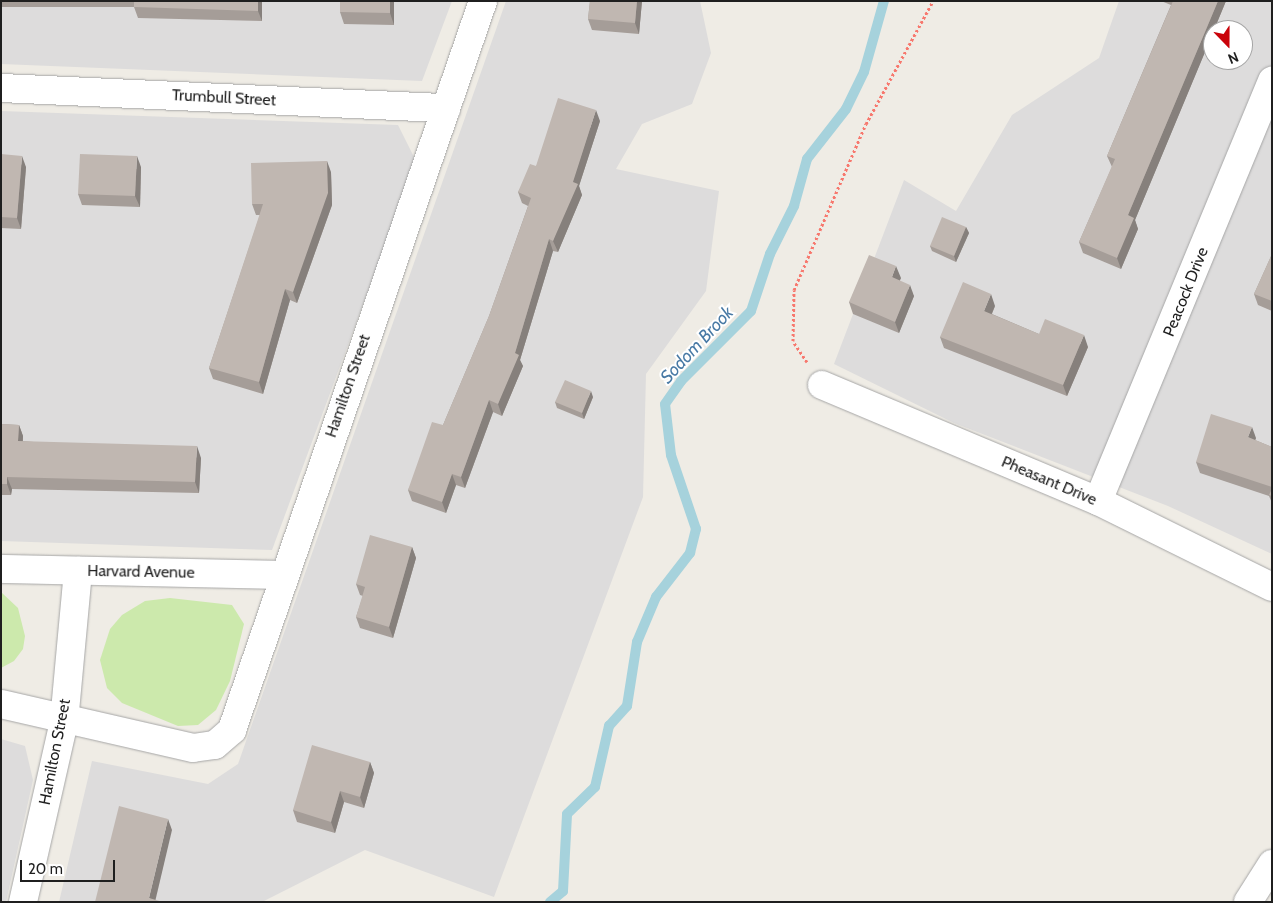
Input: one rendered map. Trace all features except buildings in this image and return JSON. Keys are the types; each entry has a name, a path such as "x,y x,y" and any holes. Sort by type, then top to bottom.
{"street":[{"name":"Hamilton Street","path":"64,722 193,748 214,744 232,730 282,575 483,1"},
{"name":"Peacock Drive","path":"1098,501 1272,81"},
{"name":"Trumbull Street","path":"1,88 447,108"},
{"name":"Pheasant Drive","path":"822,385 1098,501 1272,588"},
{"name":"Harvard Avenue","path":"1,569 282,575"},
{"name":"Hamilton Street","path":"23,902 64,722 78,571"},
{"path":"1,704 64,722"},
{"path":"1252,900 1272,864"}],"path":[{"path":"822,385 793,341 794,290 866,124 933,1"}],"shaded area":[{"path":"1,1 452,1 422,81 1,64"},
{"path":"506,1 700,1 711,53 692,104 642,124 616,169 719,191 706,291 646,374 643,497 494,897 365,850 262,902 59,902 92,761 208,784 238,764"},
{"path":"1119,1 1272,1 1272,554 1168,506 954,423 834,364 904,180 956,211 1012,115 1099,58"},
{"path":"1,111 398,125 416,161 272,550 1,541"},
{"path":"1,739 25,746 33,780 6,902 1,902"}],"green space":[{"path":"1,592 18,608 25,636 23,649 14,661 1,668"},
{"path":"170,598 232,605 244,624 230,681 216,710 198,725 178,726 122,703 107,688 100,660 110,629 122,615 145,601"}],"waterway":[{"name":"Sodom Brook","path":"550,902 563,891 567,814 595,787 609,726 627,706 637,642 656,597 690,553 696,529 671,455 665,404 681,381 751,311 770,254 794,206 807,159 846,109 864,72 884,1"}]}
